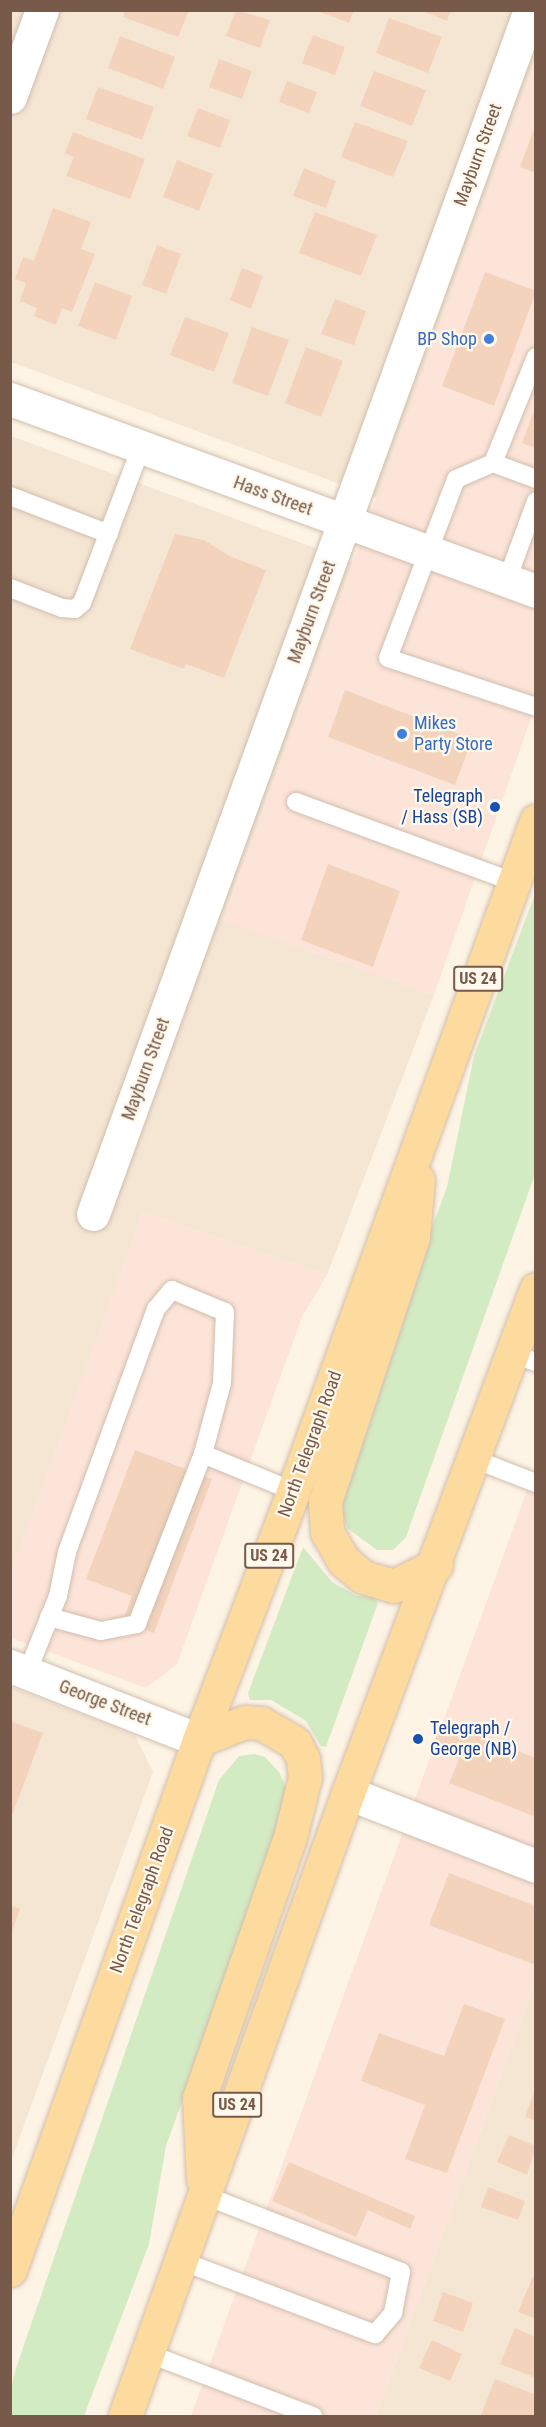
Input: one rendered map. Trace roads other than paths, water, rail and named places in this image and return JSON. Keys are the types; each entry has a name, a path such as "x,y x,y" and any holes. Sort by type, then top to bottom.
{"main road":[{"name":"North Telegraph Road","path":"10,2270 199,1740 293,1492 536,821"},
{"path":"422,1136 413,1237 325,1502 327,1532 344,1561 363,1577 394,1586 436,1564"},
{"name":"US 24","path":"125,2416 348,1793 474,1459 524,1357 536,1289"},
{"path":"199,1740 245,1722 261,1723 296,1743 303,1759 305,1777 290,1837 199,2098 203,2195"}],"street":[{"path":"10,97 42,10"},
{"name":"Mayburn Street","path":"93,1214 530,10"},
{"name":"Hass Street","path":"10,399 345,523 521,585"},
{"name":"George Street","path":"19,1670 199,1740"},
{"path":"348,1793 536,1866"}],"lane":[{"path":"493,463 536,357"},
{"path":"10,588 62,608 75,609 82,603 141,448"},
{"path":"536,478 493,463 456,479 388,658 536,707"},
{"path":"10,496 109,534"},
{"path":"521,585 536,501"},
{"path":"296,802 513,882"},
{"path":"19,1670 49,1617 67,1552 156,1309 172,1290 225,1312 222,1383 203,1454 137,1624 101,1631 49,1617"},
{"path":"203,1454 293,1492 325,1502"},
{"path":"474,1459 536,1483"},
{"path":"179,2260 375,2334 393,2313 401,2272 203,2195"},
{"path":"147,2353 313,2416"}],"place":[{"name":"BP Shop","path":"489,339"},
{"name":"Mikes Party Store","path":"402,734"},
{"name":"Telegraph / Hass (SB)","path":"495,807"},
{"name":"Telegraph / George (NB)","path":"418,1739"}]}
